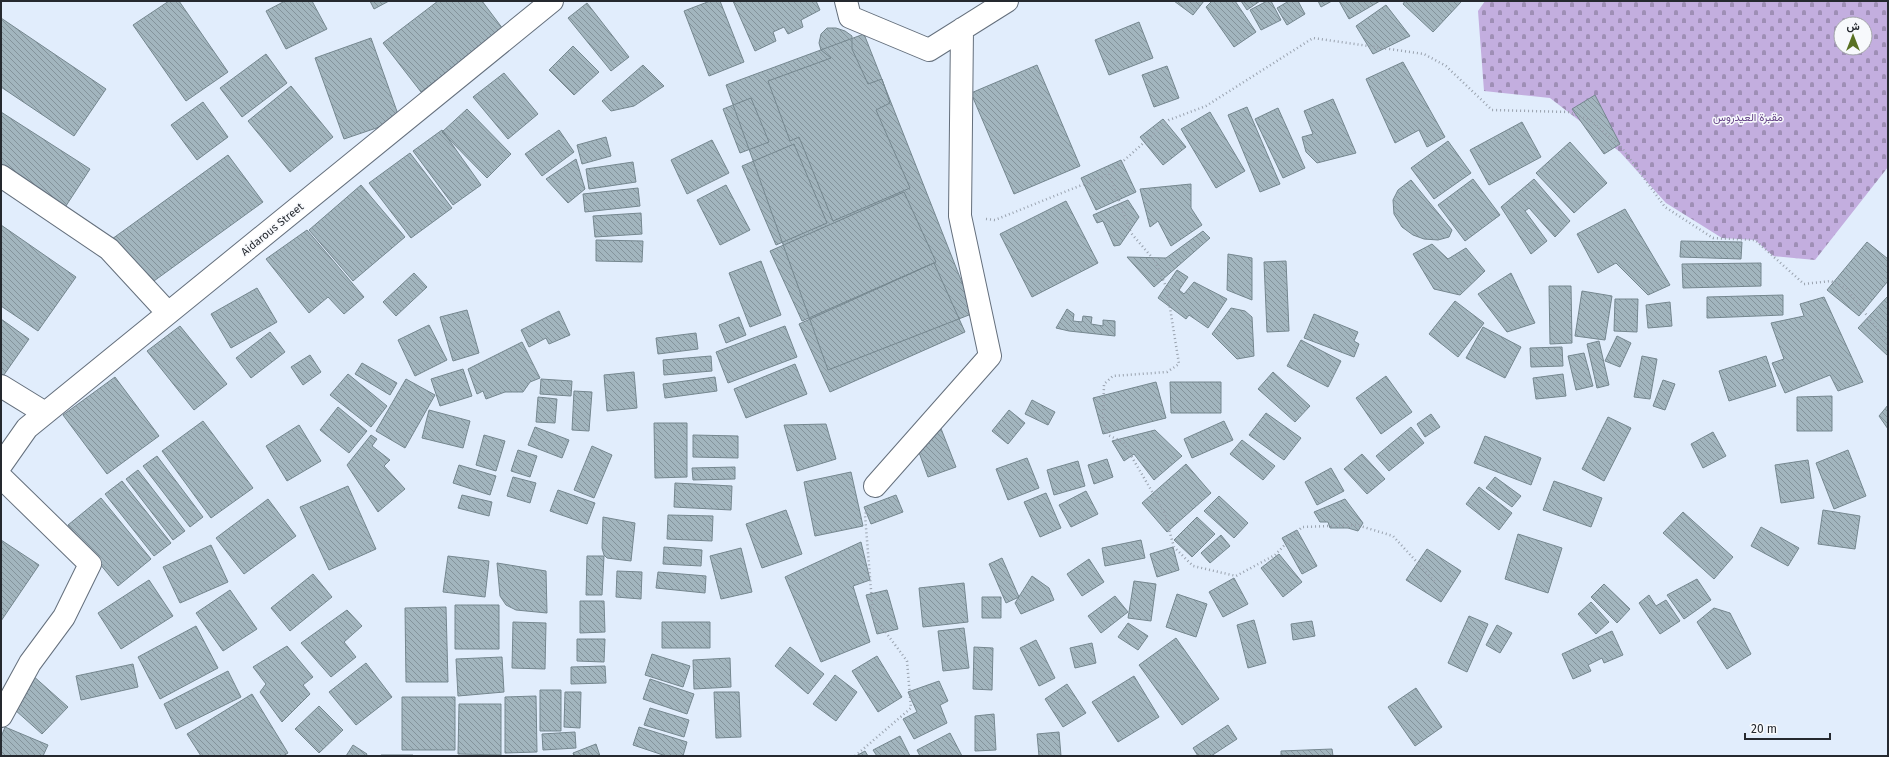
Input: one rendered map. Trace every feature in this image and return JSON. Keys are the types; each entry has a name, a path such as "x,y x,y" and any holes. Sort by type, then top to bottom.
{"street":[{"name":"Aidarous Street","path":"1,465 27,428 552,1"},
{"path":"846,1 850,17 929,50 1007,1"},
{"path":"875,486 990,356 960,216 962,29"},
{"path":"1,176 109,249 168,313"},
{"path":"1,386 45,413"},
{"path":"1,478 90,564 64,617 30,663 1,716"}],"path":[{"path":"960,216 995,220 1108,174 1169,120 1206,106 1313,38 1424,54 1446,66 1492,110 1569,112 1590,120 1622,148 1665,207 1714,238 1755,240 1804,284 1831,281 1846,288 1888,343"},
{"path":"1108,174 1131,233 1155,261 1167,289 1179,364 1167,372 1113,376 1104,384 1102,419 1108,435 1123,442 1164,512 1174,547 1193,566 1236,576 1275,555 1302,527 1357,525 1393,536 1436,583"},
{"path":"855,756 911,708 907,661 873,615 865,514 875,486"}],"green space":[{"name":"مقبرة العيدروس","path":"1485,1 1888,1 1888,167 1815,260 1773,256 1755,240 1722,238 1666,203 1620,152 1550,98 1484,91 1478,11"}],"building":[{"path":"169,1 179,1 228,72 186,101 133,25"},
{"path":"285,1 312,1 327,29 286,49 266,11"},
{"path":"370,1 389,1 374,9"},
{"path":"438,1 482,1 503,29 421,92 383,43"},
{"path":"710,1 720,1 744,62 709,76 684,11"},
{"path":"733,1 816,1 820,10 801,20 803,27 788,34 784,27 773,32 776,41 755,51"},
{"path":"1174,1 1204,1 1193,15"},
{"path":"1212,1 1235,1 1256,32 1234,47 1206,7"},
{"path":"1241,1 1260,1 1247,10"},
{"path":"1267,1 1271,1 1281,20 1261,30 1250,10"},
{"path":"1289,1 1298,1 1305,14 1287,25 1277,8"},
{"path":"1318,1 1332,1 1321,7"},
{"path":"1339,1 1380,1 1349,19"},
{"path":"1405,1 1461,2 1433,32 1403,4"},
{"path":"587,3 629,57 611,71 568,18"},
{"path":"1386,5 1410,36 1373,54 1356,26"},
{"path":"1,18 106,89 74,136 1,87"},
{"path":"1139,22 1153,58 1109,75 1095,40"},
{"path":"827,28 836,28 845,31 852,36 852,49 868,84 882,79 890,103 876,110 910,188 833,221 799,137 790,141 768,81 831,58 821,50 819,43 821,34"},
{"path":"864,34 974,313 828,370 726,85"},
{"path":"371,38 400,120 344,139 315,58"},
{"path":"573,46 599,72 574,95 549,70"},
{"path":"266,54 287,83 242,117 220,88"},
{"path":"1403,62 1445,137 1427,147 1419,130 1395,143 1366,79"},
{"path":"643,65 664,86 634,106 611,111 602,101"},
{"path":"1037,65 1080,166 1014,194 971,93"},
{"path":"1167,66 1179,98 1154,107 1142,75"},
{"path":"504,73 538,114 508,139 473,97"},
{"path":"291,86 333,137 290,172 248,121"},
{"path":"1595,95 1620,144 1604,154 1572,109"},
{"path":"751,98 769,142 740,153 723,109"},
{"path":"1333,99 1356,153 1317,163 1306,152 1302,137 1313,134 1304,111"},
{"path":"203,102 228,137 197,160 171,125"},
{"path":"1247,107 1280,184 1260,192 1228,115"},
{"path":"1278,108 1305,168 1283,178 1255,119"},
{"path":"467,109 511,154 487,178 442,132"},
{"path":"1,112 90,169 62,212 1,173"},
{"path":"1210,112 1245,171 1216,188 1181,129"},
{"path":"1163,119 1186,147 1163,165 1140,137"},
{"path":"1522,122 1541,157 1489,185 1470,150"},
{"path":"442,130 481,185 453,205 413,151"},
{"path":"559,130 574,152 542,176 525,154"},
{"path":"606,137 611,156 582,164 577,145"},
{"path":"712,140 729,173 687,194 671,160"},
{"path":"1448,141 1471,173 1434,199 1411,168"},
{"path":"1570,142 1607,183 1574,213 1536,173"},
{"path":"794,144 827,223 776,245 742,166"},
{"path":"410,153 452,208 411,238 369,183"},
{"path":"228,155 263,202 147,286 112,239"},
{"path":"576,159 585,189 568,203 546,179"},
{"path":"1121,160 1136,192 1096,210 1081,178"},
{"path":"633,162 636,182 589,189 586,169"},
{"path":"1473,179 1500,215 1465,241 1438,205"},
{"path":"1534,179 1570,221 1555,237 1529,208 1525,211 1547,241 1531,254 1501,207"},
{"path":"1411,180 1452,230 1449,237 1438,240 1424,239 1413,235 1402,227 1394,214 1393,200 1398,190"},
{"path":"1191,184 1191,208 1202,225 1171,246 1158,221 1150,227 1140,189"},
{"path":"361,185 405,237 353,281 309,230"},
{"path":"726,185 750,230 720,245 697,200"},
{"path":"638,188 640,206 585,212 583,194"},
{"path":"904,192 936,262 802,321 770,251"},
{"path":"1128,200 1139,217 1120,245 1114,246 1103,221 1097,223 1093,215"},
{"path":"1066,201 1098,263 1032,297 1000,234"},
{"path":"1625,209 1670,285 1648,295 1616,263 1598,273 1577,234"},
{"path":"641,213 642,234 595,237 593,216"},
{"path":"1,225 76,277 38,331 1,306"},
{"path":"307,230 364,297 344,314 328,297 309,313 266,259"},
{"path":"1203,231 1210,238 1154,287 1127,257 1166,258"},
{"path":"596,240 643,241 642,262 596,261"},
{"path":"1681,241 1742,242 1741,259 1680,257"},
{"path":"1867,242 1888,259 1888,281 1859,316 1827,290"},
{"path":"1432,244 1448,259 1466,248 1485,271 1460,295 1434,289 1413,254"},
{"path":"1228,254 1252,258 1252,300 1227,290"},
{"path":"761,261 781,315 750,327 729,273"},
{"path":"1286,261 1289,331 1267,332 1264,262"},
{"path":"934,263 965,332 830,392 799,324"},
{"path":"1761,263 1761,286 1683,288 1682,264"},
{"path":"1177,270 1188,277 1179,290 1184,294 1194,282 1227,299 1208,328 1189,315 1186,319 1158,298"},
{"path":"414,273 427,287 396,316 383,302"},
{"path":"1511,273 1535,323 1507,332 1478,294"},
{"path":"1549,286 1571,286 1572,343 1550,344"},
{"path":"257,288 277,322 231,348 211,314"},
{"path":"1582,291 1612,296 1605,340 1575,336"},
{"path":"1783,295 1783,315 1707,318 1707,297"},
{"path":"1888,296 1888,356 1858,328"},
{"path":"1824,297 1863,382 1838,391 1830,375 1785,393 1772,363 1784,359 1771,323 1804,316 1800,304"},
{"path":"1615,299 1638,299 1637,332 1614,331"},
{"path":"1455,301 1484,323 1458,357 1429,334"},
{"path":"1670,302 1672,326 1648,328 1646,305"},
{"path":"1231,308 1245,311 1252,317 1254,356 1237,359 1212,334"},
{"path":"1067,309 1074,314 1073,321 1082,322 1083,316 1092,317 1091,324 1103,326 1103,320 1115,321 1115,336 1069,331 1056,328"},
{"path":"467,310 479,353 453,361 440,317"},
{"path":"559,311 570,335 549,344 546,338 529,347 521,330"},
{"path":"1314,314 1358,332 1354,341 1359,344 1354,357 1304,338"},
{"path":"739,317 746,335 726,343 719,325"},
{"path":"1,319 29,339 1,379"},
{"path":"429,325 447,360 415,376 398,340"},
{"path":"180,326 227,384 194,410 147,351"},
{"path":"785,326 797,357 728,383 716,352"},
{"path":"1483,327 1521,347 1505,378 1466,358"},
{"path":"270,332 285,352 251,378 236,358"},
{"path":"696,333 698,349 658,354 656,338"},
{"path":"1617,336 1631,343 1620,367 1605,361"},
{"path":"1301,340 1341,361 1328,387 1287,366"},
{"path":"1599,341 1609,385 1597,388 1587,344"},
{"path":"522,342 540,378 530,382 523,392 505,392 486,399 483,391 477,394 468,369"},
{"path":"1562,347 1563,366 1531,367 1530,348"},
{"path":"1584,353 1593,386 1576,390 1568,356"},
{"path":"310,355 321,372 303,385 291,367"},
{"path":"711,356 712,371 664,375 663,360"},
{"path":"1642,356 1657,359 1650,399 1634,397"},
{"path":"1766,356 1776,386 1729,401 1719,371"},
{"path":"362,363 397,383 390,395 355,374"},
{"path":"795,364 807,394 746,418 734,389"},
{"path":"463,369 472,396 440,406 431,379"},
{"path":"634,372 637,408 607,411 604,375"},
{"path":"1273,372 1310,406 1295,422 1258,389"},
{"path":"348,374 387,406 371,427 330,395"},
{"path":"1563,374 1566,396 1536,399 1533,378"},
{"path":"1386,376 1412,412 1381,434 1356,398"},
{"path":"115,377 159,436 107,474 63,415"},
{"path":"715,377 717,391 665,398 663,384"},
{"path":"406,379 435,395 405,448 376,431"},
{"path":"541,379 572,381 571,396 540,394"},
{"path":"1663,380 1675,384 1665,410 1653,406"},
{"path":"1156,382 1166,418 1103,434 1093,398"},
{"path":"1170,382 1221,382 1221,413 1171,413"},
{"path":"574,391 592,392 589,431 572,430"},
{"path":"1832,396 1832,431 1797,431 1797,397"},
{"path":"538,397 557,399 555,423 536,422"},
{"path":"1032,400 1055,412 1048,425 1025,414"},
{"path":"1888,405 1888,429 1879,416"},
{"path":"338,407 367,431 349,453 320,430"},
{"path":"429,410 470,421 463,448 422,438"},
{"path":"1009,410 1025,423 1008,444 992,431"},
{"path":"1266,413 1301,438 1284,460 1249,435"},
{"path":"1431,414 1440,427 1425,437 1417,424"},
{"path":"1608,417 1631,428 1604,481 1582,469"},
{"path":"203,421 253,488 211,518 162,451"},
{"path":"1224,421 1233,440 1192,458 1184,439"},
{"path":"654,423 687,423 687,477 655,478"},
{"path":"826,424 836,459 797,471 784,425"},
{"path":"299,425 321,461 287,481 266,446"},
{"path":"940,426 956,467 928,477 913,436"},
{"path":"535,427 569,440 562,458 528,445"},
{"path":"1411,427 1424,443 1389,471 1376,456"},
{"path":"1155,430 1182,456 1154,480 1134,454 1124,461 1112,441"},
{"path":"1713,432 1726,456 1703,468 1691,444"},
{"path":"371,435 377,439 372,446 390,460 384,466 405,489 378,512 347,465"},
{"path":"484,435 505,441 496,471 476,465"},
{"path":"693,435 738,436 738,458 693,457"},
{"path":"1485,436 1541,458 1531,485 1474,463"},
{"path":"1242,440 1275,466 1263,480 1230,454"},
{"path":"592,446 612,455 594,498 574,490"},
{"path":"518,450 537,456 530,477 511,471"},
{"path":"1848,450 1866,496 1834,509 1816,463"},
{"path":"1362,454 1385,479 1367,494 1344,469"},
{"path":"157,456 203,517 190,527 143,466"},
{"path":"1027,458 1039,488 1008,500 996,469"},
{"path":"1107,459 1113,477 1094,484 1088,465"},
{"path":"1808,460 1814,498 1781,503 1775,465"},
{"path":"1078,461 1085,486 1054,495 1047,470"},
{"path":"1186,464 1211,493 1167,532 1142,503"},
{"path":"459,465 496,476 490,495 453,483"},
{"path":"735,467 735,479 693,480 692,468"},
{"path":"1331,468 1344,491 1317,505 1305,482"},
{"path":"138,470 185,531 173,540 126,479"},
{"path":"851,472 863,526 815,536 804,482"},
{"path":"513,477 536,483 530,503 507,496"},
{"path":"1495,477 1521,496 1512,507 1486,488"},
{"path":"122,481 171,543 154,556 105,494"},
{"path":"1554,481 1602,498 1591,527 1543,510"},
{"path":"675,483 732,486 731,510 674,507"},
{"path":"348,486 376,549 329,570 300,507"},
{"path":"1479,487 1512,513 1499,530 1466,504"},
{"path":"558,490 595,503 587,524 550,511"},
{"path":"1086,491 1098,514 1071,527 1059,505"},
{"path":"1046,493 1061,528 1040,537 1024,502"},
{"path":"462,495 492,502 489,516 458,508"},
{"path":"896,495 903,512 871,524 864,507"},
{"path":"1219,496 1248,523 1234,538 1204,511"},
{"path":"101,498 151,559 118,586 68,525"},
{"path":"268,499 296,536 244,574 216,538"},
{"path":"1345,499 1363,523 1358,531 1348,528 1330,528 1328,522 1320,522 1314,512"},
{"path":"786,510 802,554 762,568 746,524"},
{"path":"1823,510 1860,516 1855,549 1818,544"},
{"path":"1683,512 1733,557 1714,579 1663,533"},
{"path":"668,515 713,516 712,541 667,539"},
{"path":"603,517 635,523 631,561 607,558 604,555 602,548"},
{"path":"1197,517 1215,534 1192,557 1174,540"},
{"path":"1761,527 1799,548 1788,566 1751,546"},
{"path":"1297,530 1317,566 1302,574 1282,538"},
{"path":"1518,534 1562,548 1548,593 1505,579"},
{"path":"1221,535 1230,546 1210,563 1201,553"},
{"path":"1,540 39,565 1,621"},
{"path":"1141,540 1145,558 1105,566 1102,548"},
{"path":"861,542 870,580 853,586 870,642 821,662 785,577"},
{"path":"211,545 228,582 180,603 163,567"},
{"path":"664,547 702,550 701,566 663,564"},
{"path":"1173,547 1179,570 1157,577 1150,554"},
{"path":"741,548 752,592 721,599 710,556"},
{"path":"1427,549 1461,571 1441,602 1406,580"},
{"path":"1279,554 1302,582 1283,597 1261,568"},
{"path":"448,556 489,561 485,597 443,592"},
{"path":"587,556 604,556 602,595 586,595"},
{"path":"1002,558 1019,597 1006,603 989,564"},
{"path":"1089,559 1104,582 1082,596 1067,574"},
{"path":"497,563 546,571 547,613 516,610 506,605 500,596"},
{"path":"617,571 642,572 641,599 616,597"},
{"path":"658,572 706,576 705,593 656,588"},
{"path":"313,574 332,597 290,631 271,608"},
{"path":"1032,576 1049,588 1054,600 1021,614 1015,603"},
{"path":"1234,578 1248,604 1223,617 1209,592"},
{"path":"1697,579 1711,600 1684,619 1667,595"},
{"path":"149,580 173,616 121,649 98,613"},
{"path":"1134,581 1156,584 1151,621 1128,618"},
{"path":"964,583 968,622 923,627 919,588"},
{"path":"1604,584 1630,609 1617,623 1591,597"},
{"path":"230,590 257,629 223,651 196,613"},
{"path":"887,590 898,629 877,634 866,595"},
{"path":"1177,594 1207,604 1196,637 1166,627"},
{"path":"1649,595 1656,606 1666,600 1680,621 1660,634 1639,603"},
{"path":"1115,596 1128,612 1101,633 1088,616"},
{"path":"982,597 1001,597 1001,618 982,618"},
{"path":"580,601 604,601 605,632 580,633"},
{"path":"1591,602 1609,622 1596,634 1578,614"},
{"path":"455,605 499,605 499,649 455,649"},
{"path":"446,607 448,682 406,682 405,608"},
{"path":"1714,608 1730,613 1751,654 1727,669 1697,622"},
{"path":"347,610 362,626 344,642 356,657 331,677 301,643"},
{"path":"1469,616 1488,624 1467,672 1448,663"},
{"path":"1254,620 1266,663 1248,668 1237,625"},
{"path":"1312,621 1315,636 1293,640 1291,624"},
{"path":"513,622 546,623 545,669 512,668"},
{"path":"662,622 710,622 710,648 662,648"},
{"path":"1128,623 1148,636 1138,650 1118,637"},
{"path":"1497,625 1512,633 1500,653 1486,645"},
{"path":"196,626 218,668 160,699 138,657"},
{"path":"964,628 969,668 943,671 938,631"},
{"path":"1612,631 1623,655 1604,663 1602,658 1588,665 1591,671 1573,679 1562,654"},
{"path":"1176,638 1219,699 1182,725 1139,665"},
{"path":"577,639 605,639 604,662 577,661"},
{"path":"1036,640 1055,678 1039,686 1020,648"},
{"path":"1092,643 1096,663 1075,668 1070,648"},
{"path":"287,646 313,677 303,685 310,694 282,722 260,692 266,684 253,667"},
{"path":"790,647 824,674 808,694 775,666"},
{"path":"974,647 993,648 992,690 973,689"},
{"path":"652,654 690,666 683,687 645,675"},
{"path":"877,656 902,697 878,712 852,671"},
{"path":"502,657 504,692 458,696 456,659"},
{"path":"730,658 731,687 694,689 693,660"},
{"path":"366,663 392,697 356,725 329,692"},
{"path":"133,664 138,687 81,700 76,676"},
{"path":"605,666 606,683 571,684 571,667"},
{"path":"228,671 241,697 176,729 164,704"},
{"path":"31,674 68,707 42,734 5,701"},
{"path":"835,675 857,692 836,721 813,704"},
{"path":"1134,676 1159,717 1118,742 1092,702"},
{"path":"650,679 694,694 687,714 643,699"},
{"path":"939,681 948,701 940,705 947,723 914,739 903,719 917,712 908,692"},
{"path":"1067,684 1086,713 1063,727 1045,699"},
{"path":"1416,688 1442,727 1415,746 1388,707"},
{"path":"540,690 561,690 561,731 540,731"},
{"path":"565,692 581,692 580,728 564,727"},
{"path":"714,692 739,692 741,737 716,738"},
{"path":"252,694 288,753 283,756 201,756 187,734"},
{"path":"536,696 537,752 505,753 505,697"},
{"path":"402,697 455,697 455,750 402,750"},
{"path":"459,704 501,704 501,755 458,754"},
{"path":"319,706 343,730 319,753 295,729"},
{"path":"650,708 689,720 684,737 644,725"},
{"path":"994,714 996,750 975,751 975,716"},
{"path":"1228,725 1237,739 1211,756 1198,756 1193,748"},
{"path":"5,727 48,745 43,756 1,756 1,737"},
{"path":"639,727 687,742 683,756 666,756 633,745"},
{"path":"575,732 576,748 543,750 542,734"},
{"path":"1059,732 1061,756 1039,756 1037,734"},
{"path":"950,733 962,756 920,756 917,750"},
{"path":"900,736 910,756 877,756 873,750"},
{"path":"596,744 600,756 574,756 573,753"},
{"path":"353,745 367,754 366,756 346,756"},
{"path":"1332,749 1333,756 1281,756 1281,751"},
{"path":"865,751 868,756 856,756"},
{"path":"413,755 413,756 381,756"}]}
